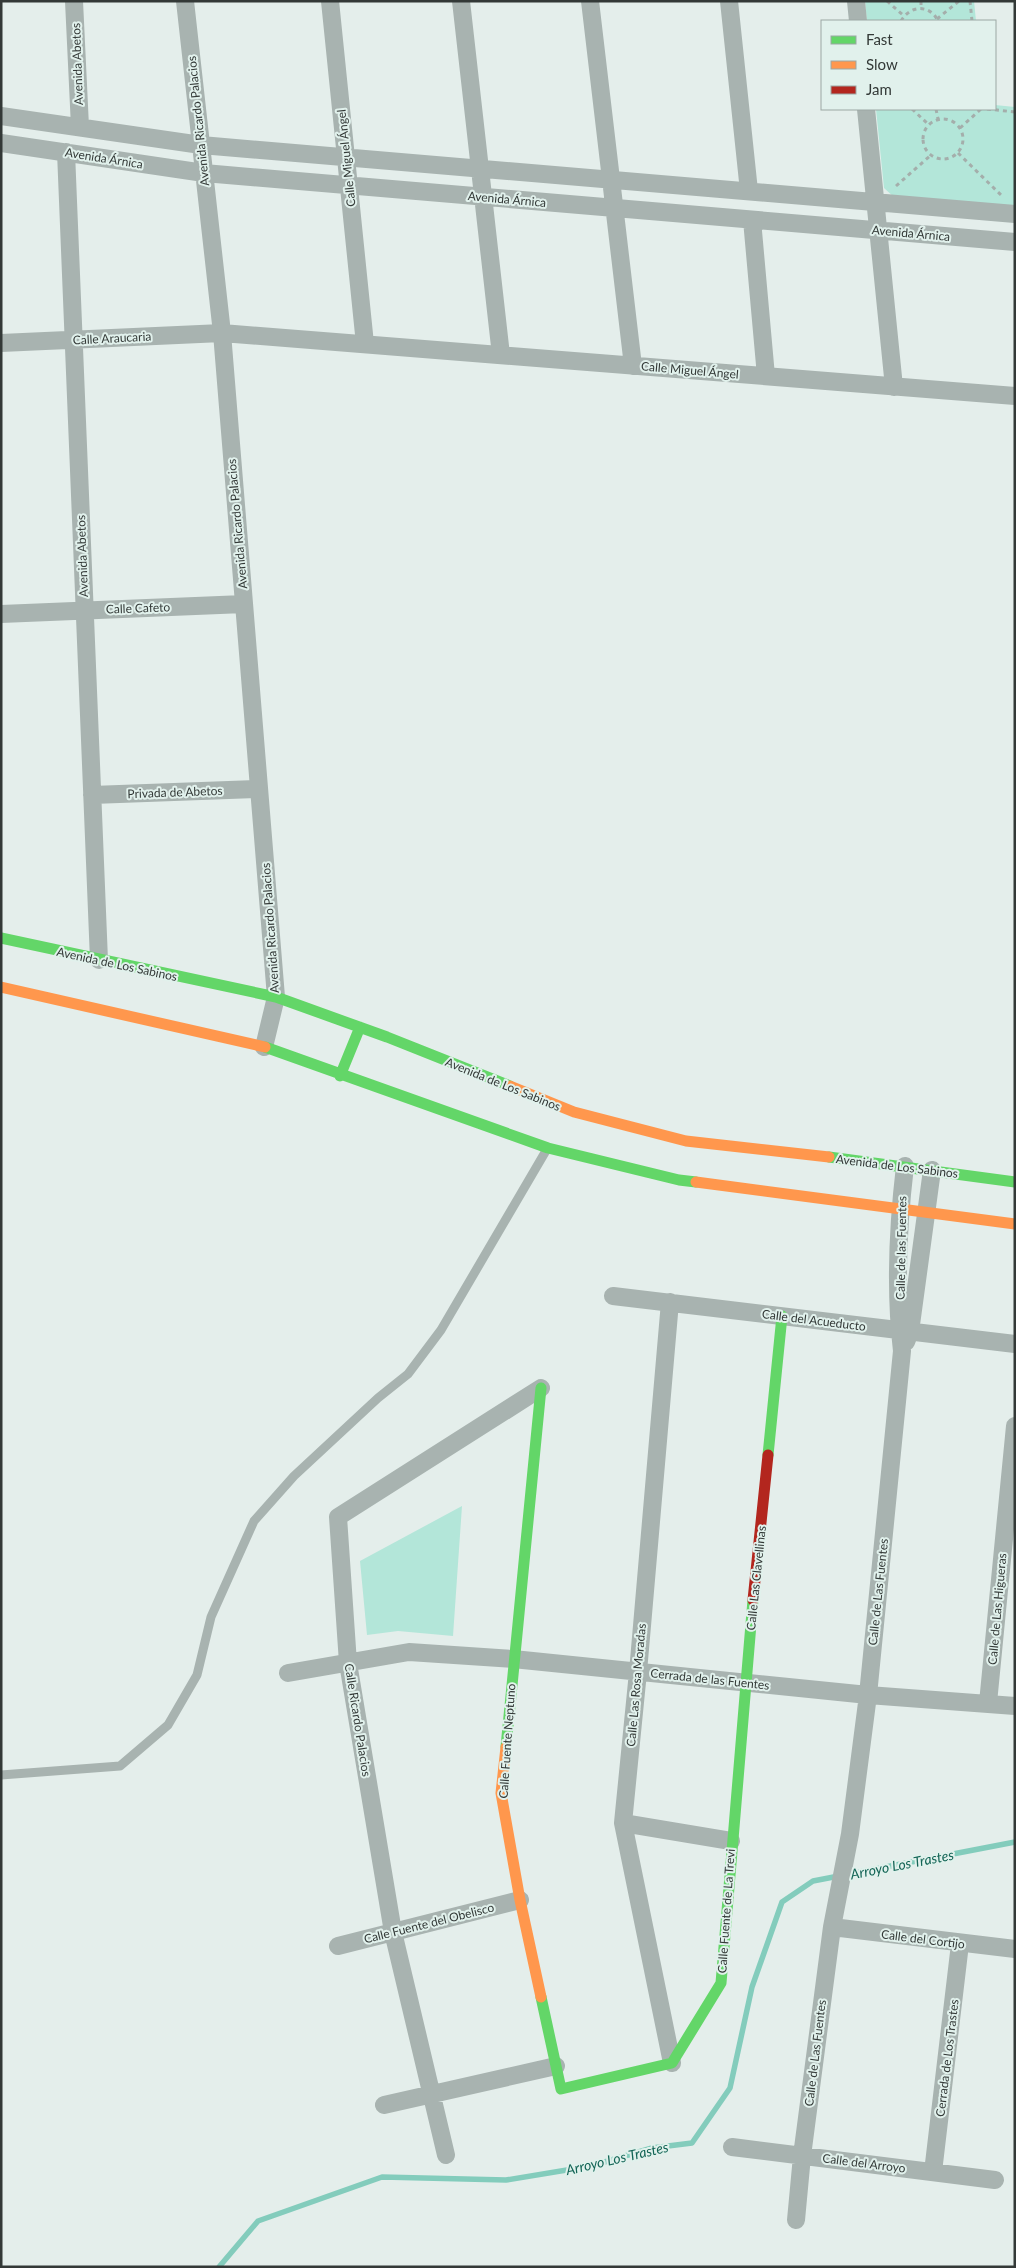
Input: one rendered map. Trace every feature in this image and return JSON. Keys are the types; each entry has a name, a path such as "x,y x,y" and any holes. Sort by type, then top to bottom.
{"street":[{"name":"Avenida Abetos","path":"74,1 80,127"},
{"name":"Avenida Ricardo Palacios","path":"185,1 222,333 276,997 264,1047"},
{"name":"Calle Miguel Ángel","path":"330,1 365,344"},
{"path":"461,1 501,355"},
{"path":"590,1 633,366"},
{"path":"729,1 749,191"},
{"path":"856,1 858,20"},
{"path":"866,110 894,386"},
{"path":"1,116 201,145 1015,214"},
{"name":"Avenida Árnica","path":"1,143 204,173 878,230 1014,246"},
{"name":"Avenida Abetos","path":"66,152 99,960"},
{"path":"752,220 766,376"},
{"name":"Calle Miguel Ángel","path":"222,333 1015,396"},
{"name":"Calle Araucaria","path":"1,343 222,333"},
{"name":"Calle Cafeto","path":"1,614 244,604"},
{"name":"Privada de Abetos","path":"92,795 259,788"},
{"name":"Avenida de Los Sabinos","path":"1,938 276,997 360,1027 574,1112 686,1141 905,1166 1015,1182"},
{"path":"1,987 264,1047 340,1076 380,1087 548,1148 679,1180 1015,1224"},
{"path":"340,1076 360,1027"},
{"name":"Calle de las Fuentes","path":"905,1166 900,1210 905,1331"},
{"name":"Calle de las Fuentes","path":"905,1331 927,1213 932,1170"},
{"name":"Calle del Acueducto","path":"613,1296 1015,1344"},
{"name":"Calle Las Rosa Moradas","path":"670,1302 638,1672 622,1823 672,2062"},
{"name":"Calle Las Clavellinas","path":"732,1841 745,1683 782,1316"},
{"name":"Calle de Las Fuentes","path":"796,2220 802,2156 832,1927 850,1834 868,1695 905,1331"},
{"name":"Calle Fuente Neptuno","path":"541,1388 513,1659 502,1794 520,1900 560,2089 672,2062"},
{"name":"Calle Ricardo Palacios","path":"446,2155 430,2093 394,1932 348,1663 338,1517 541,1388"},
{"name":"Calle de Las Higueras","path":"988,1703 1015,1426"},
{"name":"Cerrada de las Fuentes","path":"288,1673 408,1652 513,1659 868,1695 1015,1706"},
{"path":"622,1823 732,1841"},
{"name":"Calle Fuente de La Trevi","path":"672,2062 721,1983 732,1841"},
{"name":"Calle Fuente del Obelisco","path":"338,1946 520,1900"},
{"name":"Calle del Cortijo","path":"832,1927 960,1944 1015,1949"},
{"name":"Cerrada de Los Trastes","path":"933,2172 960,1944"},
{"path":"384,2105 430,2093 556,2066"},
{"name":"Calle del Arroyo","path":"732,2147 995,2180"}],"lane":[{"path":"1,1776 120,1766 168,1725 197,1675 211,1617 254,1522 294,1476 378,1398 408,1374 441,1330 548,1148"}],"path":[{"path":"887,1 904,16"},
{"path":"921,1 921,8"},
{"path":"902,20 914,9 921,8 933,13 938,20 959,1"},
{"path":"970,1 972,20"},
{"path":"913,110 929,125"},
{"path":"936,110 938,119"},
{"path":"960,128 980,110"},
{"path":"996,110 1015,112"},
{"path":"938,119 951,120 960,128 964,135 958,153 945,160 930,155 924,146 923,139 929,125 938,119"},
{"path":"958,153 1004,197"},
{"path":"894,188 930,155"}],"green space":[{"path":"865,1 974,1 976,20 867,20"},
{"path":"996,105 1015,107 1015,207 895,198 884,188 876,110 996,110"},
{"path":"462,1506 453,1636 398,1631 367,1635 360,1561"}],"waterway":[{"name":"Arroyo Los Trastes","path":"219,2267 258,2221 382,2177 506,2180 591,2166 652,2148 692,2143 730,2088 752,1987 782,1902 813,1881 1015,1842"}],"traffic: fast":[{"path":"1,938 276,997 387,1037 510,1086"},
{"path":"340,1076 360,1027"},
{"path":"265,1047 548,1148 679,1180 696,1182"},
{"path":"829,1157 1015,1182"},
{"path":"768,1455 782,1316"},
{"path":"506,1747 541,1388"},
{"path":"541,1997 561,2089 672,2063 721,1983 753,1600"}],"traffic: slow":[{"path":"1,987 265,1047"},
{"path":"510,1086 574,1112 686,1141 829,1157"},
{"path":"696,1182 1015,1224"},
{"path":"506,1747 501,1793 520,1900 541,1997"}],"traffic: jam":[{"path":"753,1600 768,1455"}]}
